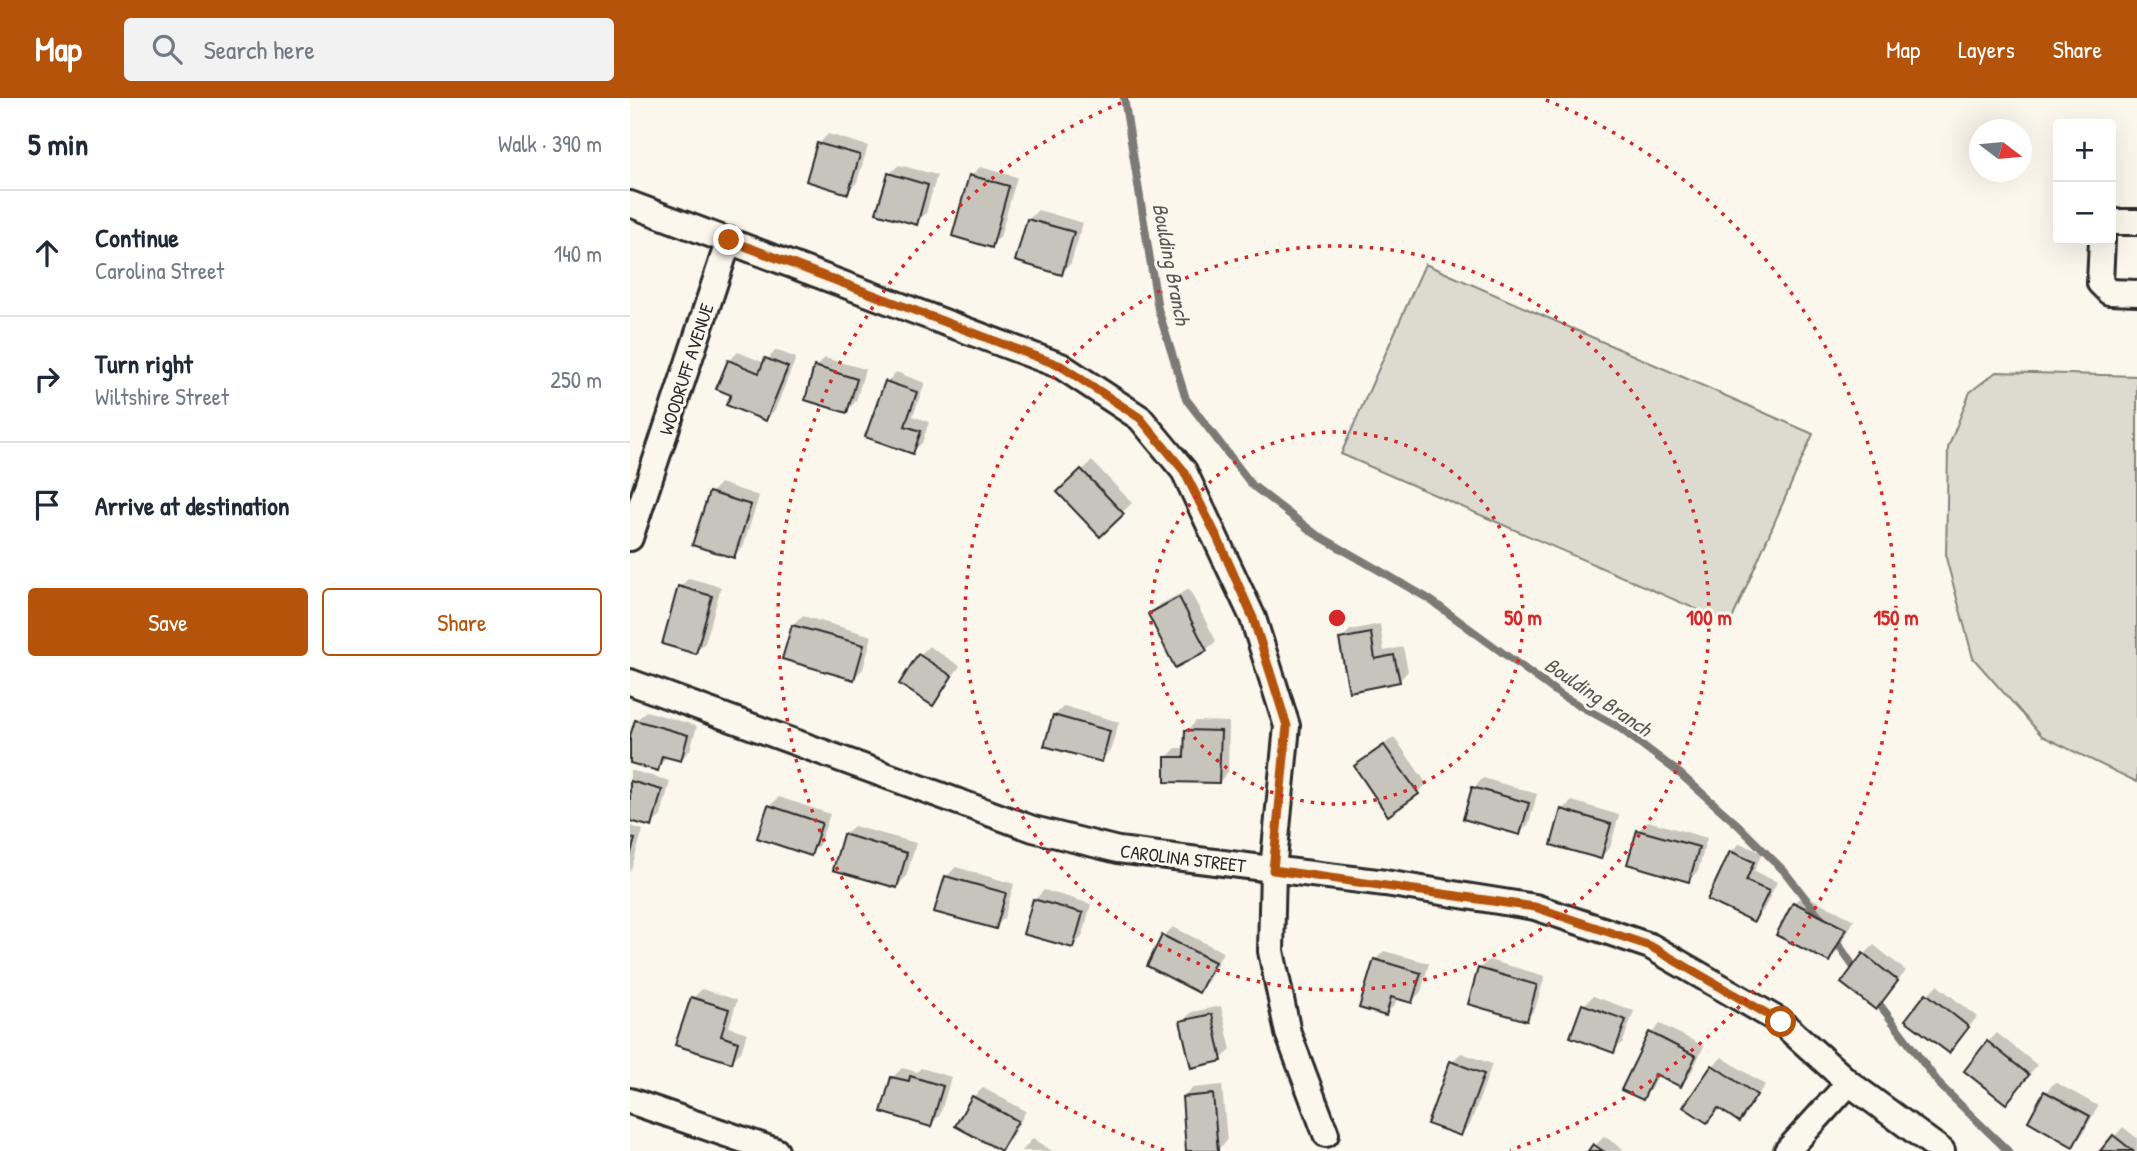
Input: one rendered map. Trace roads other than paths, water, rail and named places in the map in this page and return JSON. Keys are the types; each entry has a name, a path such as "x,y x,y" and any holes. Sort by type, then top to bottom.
{"street":[{"path":"630,204 1061,366 1140,418 1184,471 1253,618 1287,726 1273,870 1271,951 1288,1033 1326,1134"},
{"path":"2116,222 2137,222"},
{"name":"WOODRUFF AVENUE","path":"630,538 729,240"},
{"path":"2102,245 2100,283 2109,292 2137,293"},
{"name":"CAROLINA STREET","path":"630,682 1033,829 1118,850 1535,907 1650,946 1781,1022 1849,1083 1942,1151"},
{"path":"1787,1151 1849,1083"},
{"path":"630,1101 776,1151"}],"waterway":[{"name":"Boulding Branch","path":"1124,98 1158,309 1186,399 1252,485 1314,533 1429,599 1562,696 1617,726 1678,772 1738,825 1784,871 1824,922"},
{"name":"Boulding Branch","path":"1833,936 1859,975"},
{"name":"Boulding Branch","path":"1874,997 1940,1085 2008,1151"}]}
